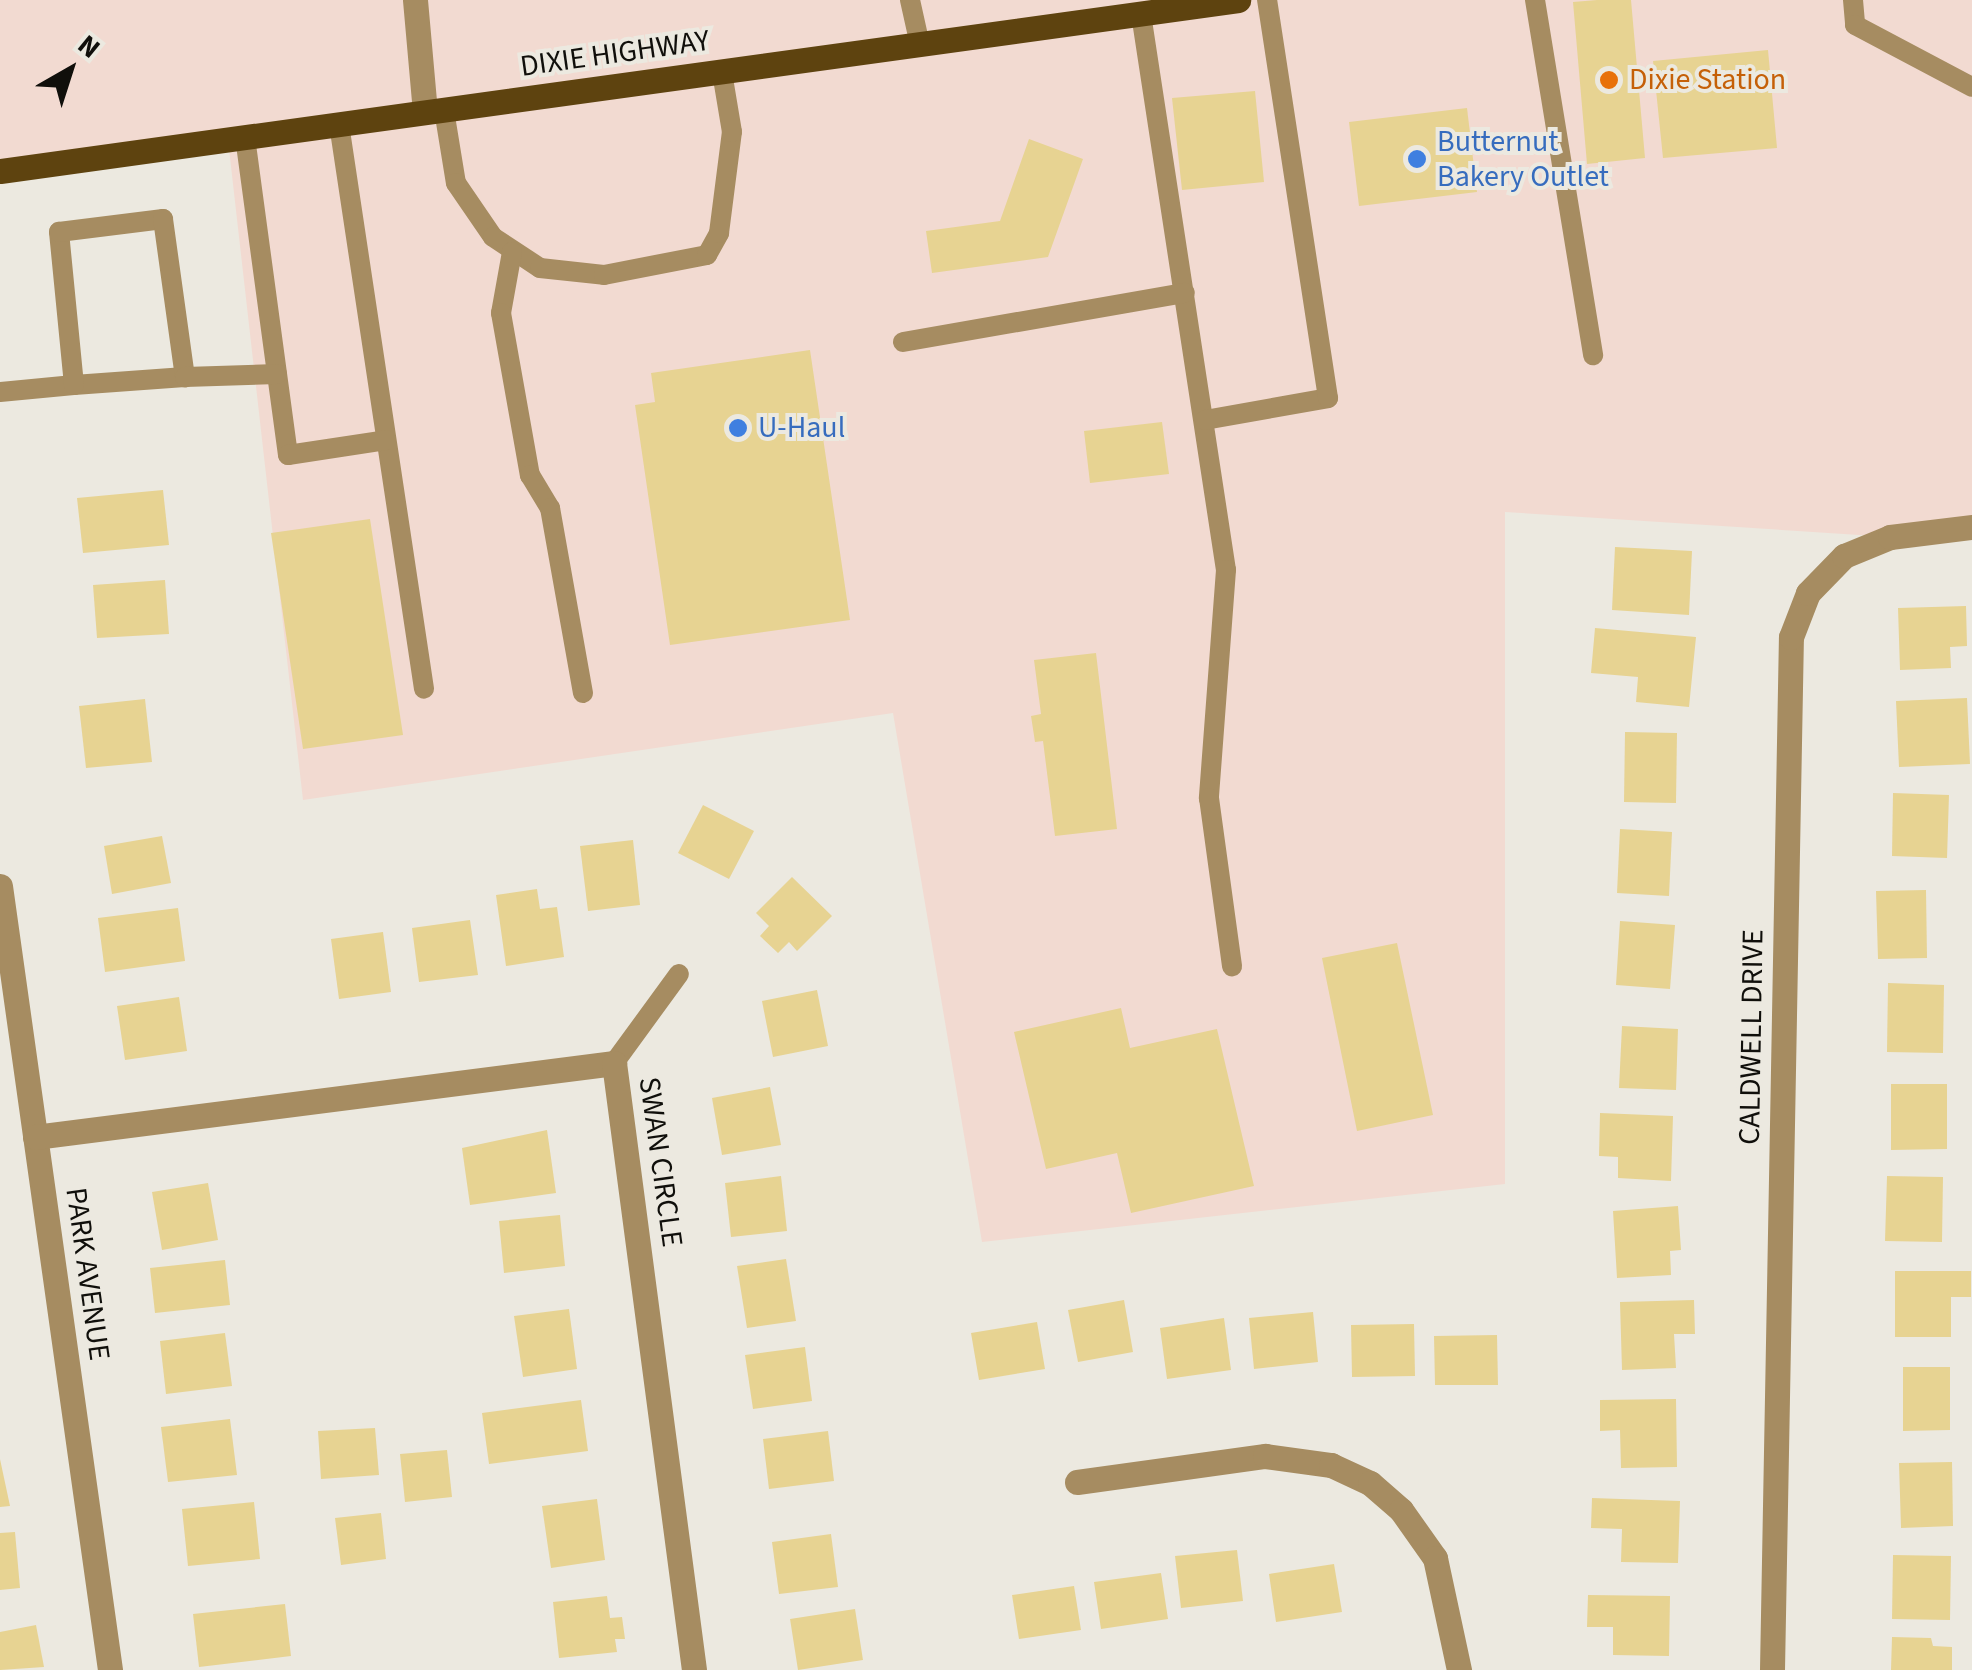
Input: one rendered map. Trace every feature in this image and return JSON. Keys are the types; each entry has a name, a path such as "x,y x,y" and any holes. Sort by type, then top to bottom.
{"main road":[{"name":"DIXIE HIGHWAY","path":"0,171 1238,0"}],"street":[{"path":"415,0 434,111"},
{"name":"CALDWELL DRIVE","path":"1772,1670 1791,637 1808,593 1844,556 1890,537 1972,527"},
{"name":"PARK AVENUE","path":"0,886 110,1670"},
{"name":"SWAN CIRCLE","path":"35,1136 614,1064 694,1670"},
{"path":"1076,1482 1265,1456 1331,1466 1370,1483 1401,1510 1435,1558 1460,1670"}],"lane":[{"path":"910,0 920,44"},
{"path":"1205,420 1328,398 1266,0"},
{"path":"1535,0 1593,355"},
{"path":"1853,0 1855,25 1972,87"},
{"path":"1141,14 1205,420 1228,614 1210,798 1232,966"},
{"path":"434,111 456,182 493,237 540,268 604,275 708,255 719,234 732,132 722,72"},
{"path":"338,124 424,690"},
{"path":"245,137 288,455 386,440"},
{"path":"74,385 59,232 163,219 185,377"},
{"path":"512,252 501,313 530,476 550,508 583,693"},
{"path":"903,342 1185,293"},
{"path":"0,392 277,374"},
{"path":"614,1064 679,974"}],"shaded area":[{"path":"0,0 1972,0 1972,527 1890,537 1505,512 1505,1184 982,1242 893,713 303,800 228,140 0,171"}],"building":[{"name":"Dixie Station","path":"1631,0 1645,158 1587,164 1573,2"},
{"path":"1768,50 1777,148 1663,158 1653,61"},
{"path":"1255,91 1264,182 1182,190 1172,98"},
{"path":"1467,108 1477,192 1359,206 1349,122"},
{"path":"1029,139 1083,159 1048,257 932,273 926,231 1000,221"},
{"path":"810,350 850,620 670,645 635,405 655,402 651,373"},
{"path":"1162,422 1169,474 1090,483 1084,431"},
{"path":"163,490 169,545 83,553 77,498"},
{"path":"370,519 403,735 303,749 271,533"},
{"path":"1615,547 1692,551 1689,615 1612,610"},
{"path":"165,580 169,634 97,638 93,585"},
{"path":"1966,606 1967,646 1950,647 1951,668 1900,670 1898,608"},
{"path":"1595,628 1696,637 1689,707 1636,702 1638,677 1591,673"},
{"path":"1096,653 1117,829 1055,836 1043,741 1035,742 1031,716 1041,714 1034,660"},
{"path":"1967,698 1970,764 1899,767 1896,701"},
{"path":"145,699 152,762 86,768 79,706"},
{"path":"1625,732 1677,733 1676,803 1624,802"},
{"path":"1893,793 1949,795 1947,858 1892,856"},
{"path":"703,805 754,831 729,879 678,853"},
{"path":"1620,829 1672,832 1669,896 1617,893"},
{"path":"162,836 171,883 112,894 104,846"},
{"path":"633,840 640,905 588,911 580,846"},
{"path":"792,877 832,916 797,951 789,942 778,953 760,936 769,926 756,913"},
{"path":"537,889 540,909 557,907 564,957 506,966 496,895"},
{"path":"1926,890 1927,958 1878,959 1876,891"},
{"path":"178,908 185,961 105,972 98,918"},
{"path":"470,920 478,975 419,982 412,928"},
{"path":"1620,921 1675,925 1670,989 1616,985"},
{"path":"383,932 391,992 339,999 331,939"},
{"path":"1397,943 1433,1115 1357,1131 1322,958"},
{"path":"1888,983 1944,985 1943,1053 1887,1052"},
{"path":"817,990 828,1046 773,1057 762,1001"},
{"path":"179,997 187,1051 125,1060 117,1006"},
{"path":"1121,1008 1130,1048 1217,1029 1254,1186 1131,1213 1117,1153 1046,1169 1014,1032"},
{"path":"1622,1026 1678,1029 1676,1090 1619,1088"},
{"path":"1891,1084 1947,1084 1947,1149 1891,1150"},
{"path":"770,1087 781,1145 722,1155 712,1098"},
{"path":"1600,1113 1673,1116 1671,1181 1618,1178 1618,1157 1599,1156"},
{"path":"547,1130 556,1193 470,1205 462,1148"},
{"path":"781,1176 787,1231 731,1237 725,1183"},
{"path":"1887,1176 1943,1177 1942,1242 1885,1241"},
{"path":"208,1183 218,1240 162,1250 152,1192"},
{"path":"1678,1206 1681,1250 1670,1251 1671,1275 1617,1278 1613,1211"},
{"path":"560,1215 565,1266 504,1273 499,1221"},
{"path":"786,1259 796,1321 747,1328 737,1266"},
{"path":"225,1260 230,1305 155,1313 150,1268"},
{"path":"1895,1271 1971,1271 1971,1297 1951,1297 1951,1337 1895,1337"},
{"path":"1124,1300 1133,1352 1078,1362 1068,1310"},
{"path":"1694,1300 1695,1334 1674,1334 1676,1368 1622,1370 1620,1302"},
{"path":"569,1309 577,1369 523,1377 514,1316"},
{"path":"1313,1312 1318,1362 1254,1369 1249,1318"},
{"path":"1224,1318 1231,1370 1167,1379 1160,1328"},
{"path":"1037,1322 1045,1369 979,1380 971,1333"},
{"path":"1414,1324 1415,1376 1352,1377 1351,1325"},
{"path":"225,1333 232,1386 166,1394 160,1341"},
{"path":"1497,1335 1498,1385 1435,1385 1434,1336"},
{"path":"805,1347 812,1401 753,1409 745,1355"},
{"path":"1903,1367 1950,1367 1950,1430 1903,1431"},
{"path":"1676,1399 1677,1467 1621,1468 1620,1430 1600,1431 1600,1400"},
{"path":"581,1400 588,1451 489,1464 482,1413"},
{"path":"230,1419 237,1475 168,1482 161,1427"},
{"path":"375,1428 379,1475 321,1479 318,1431"},
{"path":"828,1431 834,1481 769,1489 763,1439"},
{"path":"447,1450 452,1497 405,1502 400,1454"},
{"path":"0,1459 10,1506 0,1507"},
{"path":"1952,1462 1953,1526 1901,1528 1899,1463"},
{"path":"1592,1498 1680,1501 1678,1563 1621,1562 1622,1529 1591,1528"},
{"path":"597,1499 605,1560 551,1568 542,1506"},
{"path":"254,1502 260,1559 188,1566 182,1509"},
{"path":"381,1513 386,1559 341,1565 335,1518"},
{"path":"15,1532 20,1588 0,1590 0,1533"},
{"path":"831,1534 838,1587 779,1594 772,1542"},
{"path":"1237,1550 1243,1601 1181,1608 1175,1556"},
{"path":"1893,1555 1951,1556 1950,1620 1892,1619"},
{"path":"1334,1564 1342,1612 1276,1622 1269,1574"},
{"path":"1161,1573 1168,1619 1101,1629 1094,1582"},
{"path":"1074,1586 1081,1630 1019,1639 1012,1595"},
{"path":"1588,1595 1670,1596 1669,1656 1613,1655 1613,1627 1587,1627"},
{"path":"607,1596 610,1618 622,1617 625,1639 615,1639 617,1652 559,1658 553,1602"},
{"path":"285,1604 291,1656 199,1667 193,1614"},
{"path":"855,1609 863,1660 798,1670 790,1619"},
{"path":"36,1625 44,1667 0,1670 0,1632"},
{"path":"1892,1637 1931,1638 1933,1646 1952,1647 1952,1670 1891,1670"}],"place":[{"name":"Dixie Station","path":"1609,80"},
{"name":"Butternut Bakery Outlet","path":"1417,159"},
{"name":"U-Haul","path":"738,428"}]}
